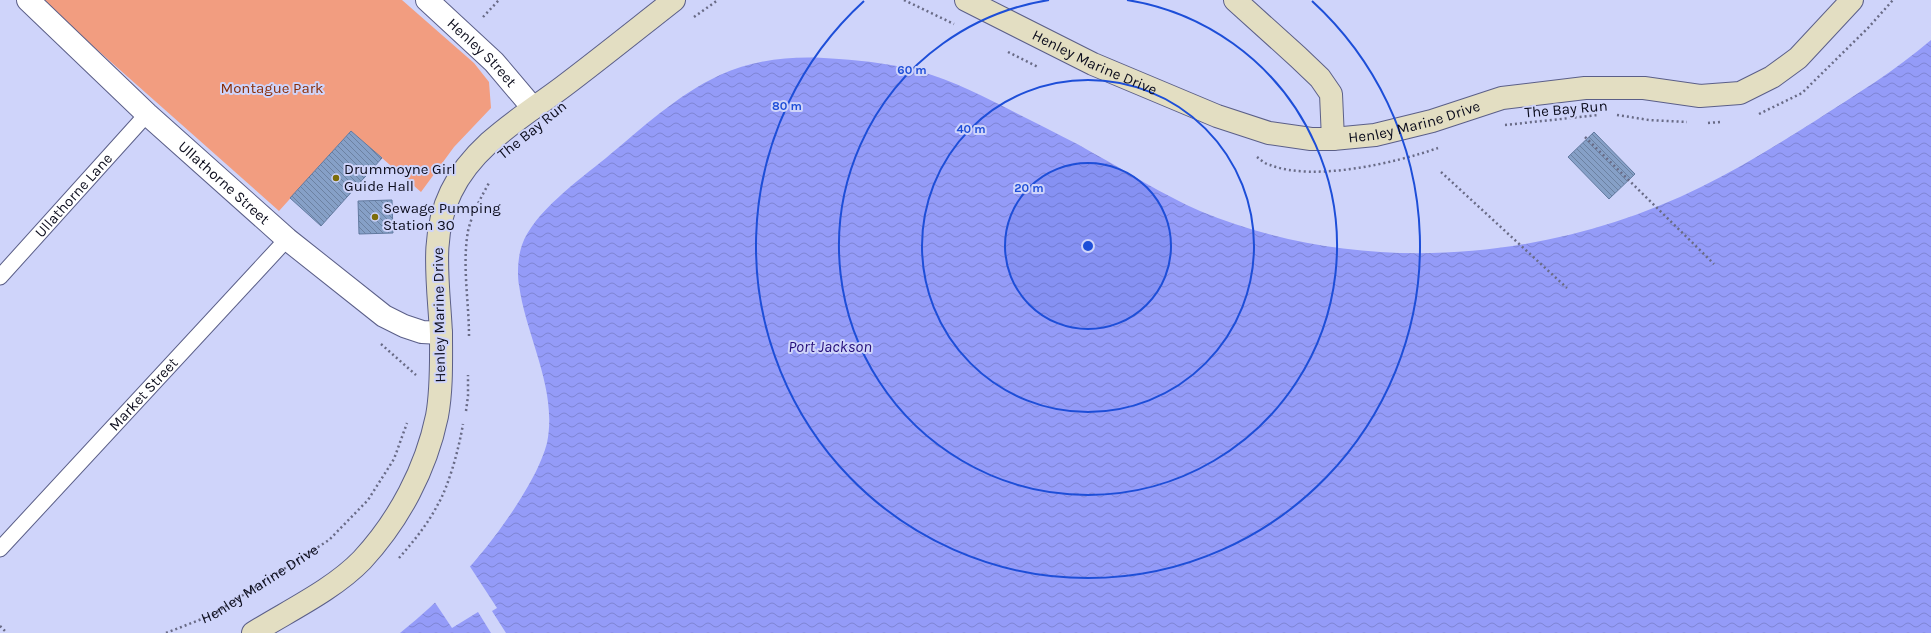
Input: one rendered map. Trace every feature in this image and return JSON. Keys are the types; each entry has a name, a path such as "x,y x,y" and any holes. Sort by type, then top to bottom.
{"main road":[{"name":"Henley Marine Drive","path":"253,633 334,583 361,560 392,521 412,489 427,451 437,415 441,379 441,333 436,253 440,222 451,192 467,166 488,142 674,0"},
{"name":"Henley Marine Drive","path":"966,0 1093,64 1218,116 1269,133 1311,139 1333,139 1382,134 1432,121 1502,98 1585,88 1616,87 1665,90 1700,96 1740,93 1772,77 1798,58 1852,0"},
{"path":"1235,0 1320,78 1331,94 1333,139"}],"street":[{"name":"Ullathorne Street","path":"28,0 147,114 287,240 384,316 422,332 441,333"},
{"name":"Henley Street","path":"427,0 494,62 533,108"}],"lane":[{"name":"Ullathorne Lane","path":"0,277 147,114"},
{"name":"Market Street","path":"0,549 287,240"}],"path":[{"path":"689,21 718,0"},
{"path":"1757,115 1802,93 1868,28 1893,0"},
{"name":"The Bay Run","path":"1610,114 1649,120 1692,122"},
{"name":"The Bay Run","path":"1501,126 1603,115"},
{"path":"1706,123 1728,121"},
{"path":"1585,137 1714,264"},
{"path":"1254,156 1269,165 1288,169 1315,171 1350,170 1386,163 1443,146"},
{"path":"1441,172 1567,288"},
{"path":"468,340 466,265 468,231 476,206 490,182"},
{"path":"396,562 418,535 438,505 459,448 468,396 468,372"},
{"name":"Henley Marine Drive","path":"166,633 212,615 329,540 368,500 394,459 408,419"},
{"path":"0,626 7,633"}],"green space":[{"name":"Montague Park","path":"41,0 402,0 474,63 489,82 491,108 454,147 421,192 351,131 279,211"}],"water":[{"name":"Port Jackson","path":"1931,40 1931,633 400,633 435,603 481,554 509,517 529,485 545,450 549,423 545,383 528,324 518,281 520,254 522,245 528,233 536,221 558,197 660,113 704,83 734,69 763,61 809,57 869,62 899,66 919,71 948,81 989,99 1078,144 1186,205 1261,232 1324,246 1388,252 1452,252 1517,245 1580,232 1642,213 1701,187 1744,164 1815,121 1889,72"}],"pier":[{"path":"469,565 497,608 492,611 506,633 491,633 478,612 452,628 434,601"}],"building":[{"name":"Drummoyne Girl Guide Hall","path":"351,131 382,158 321,226 290,198"},
{"path":"1594,132 1635,174 1609,199 1568,157"},
{"name":"Sewage Pumping Station 30","path":"392,200 393,233 359,234 358,201"}],"place":[{"name":"Drummoyne Girl Guide Hall","path":"336,178"},
{"name":"Sewage Pumping Station 30","path":"375,217"}]}
